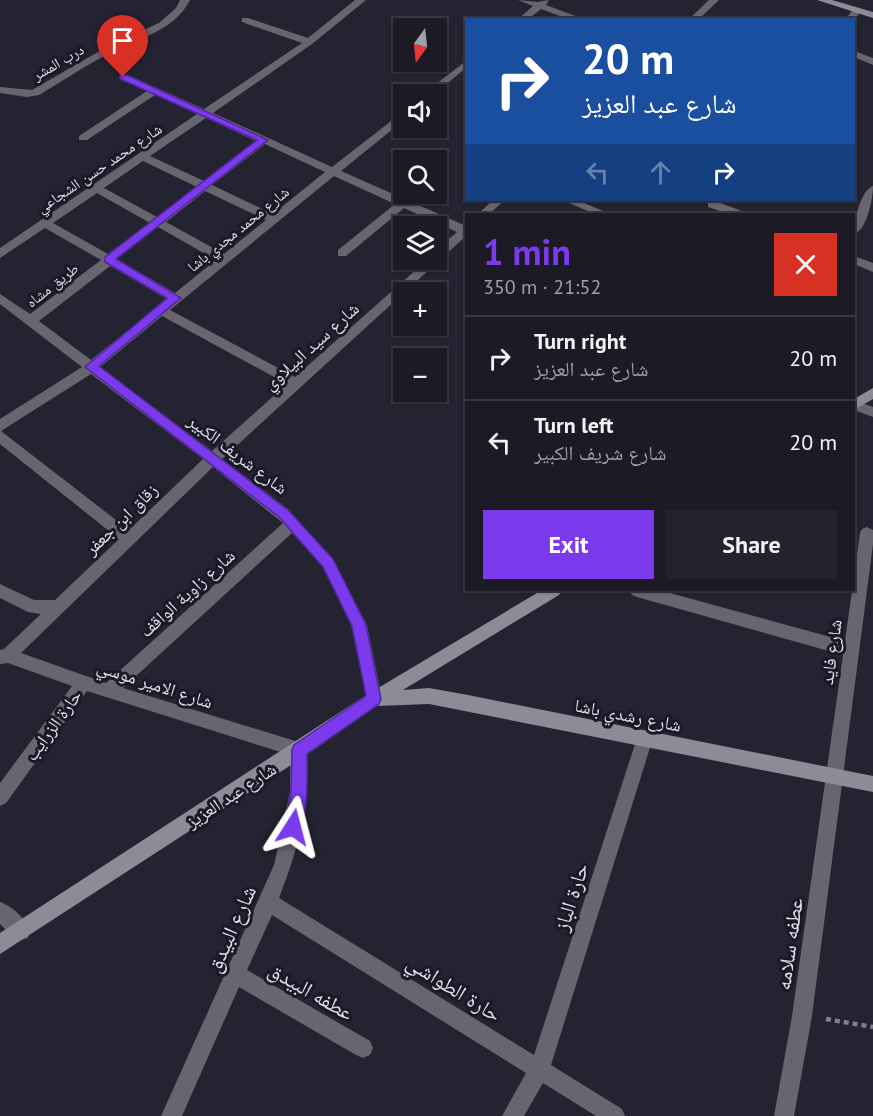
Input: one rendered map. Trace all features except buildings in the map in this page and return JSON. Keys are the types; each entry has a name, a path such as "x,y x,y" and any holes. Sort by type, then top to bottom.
{"main road":[{"path":"822,0 873,15"},
{"path":"855,404 873,393"},
{"name":"شارع عبد العزيز","path":"0,944 374,699 552,591"},
{"name":"شارع رشدي باشا","path":"374,699 429,696 873,784"}],"street":[{"name":"درب المشر","path":"0,90 35,93 107,51 155,30 183,6 185,0"},
{"name":"شارع محمد حسن الشجاعي","path":"0,254 309,42 361,0"},
{"path":"523,0 542,3 577,18"},
{"path":"694,18 714,0"},
{"path":"523,18 542,3"},
{"path":"851,18 857,10"},
{"path":"244,20 309,42"},
{"path":"855,54 873,62"},
{"path":"441,84 465,65"},
{"path":"123,77 393,198"},
{"path":"83,138 154,91"},
{"name":"شارع محمد مجدي باشا","path":"0,426 91,367 393,123"},
{"name":"طريق مشاه","path":"30,321 264,140"},
{"path":"142,156 273,219"},
{"path":"96,188 224,259"},
{"path":"855,228 873,189"},
{"path":"484,213 498,201"},
{"path":"571,201 601,213"},
{"path":"714,202 736,213"},
{"path":"342,253 402,204"},
{"path":"405,204 465,231"},
{"path":"45,223 175,298"},
{"name":"شارع سيد البيلاوي","path":"447,248 465,232"},
{"path":"855,260 873,268"},
{"name":"شارع سيد البيلاوي","path":"212,459 422,270"},
{"name":"شارع شريف الكبير","path":"1,300 284,513 328,563 359,625 374,699"},
{"path":"160,310 296,383"},
{"path":"855,405 873,412"},
{"path":"0,436 129,539"},
{"name":"زقاق ابن جعفر","path":"4,656 58,608 212,459"},
{"name":"شارع زاوية الواقف","path":"108,691 293,524"},
{"name":"شارع فايد","path":"834,776 864,532"},
{"path":"0,591 33,607 58,608"},
{"path":"641,591 851,650"},
{"name":"شارع الامير موسي","path":"4,656 299,750"},
{"name":"حارة الزرايب","path":"0,798 84,682"},
{"name":"حارة الباز","path":"512,1116 540,1069 645,738"},
{"name":"شارع البيدق","path":"171,1116 268,902 293,827 299,792 299,750"},
{"name":"عطفه سلامه","path":"784,1116 802,1016 834,776"},
{"name":"حارة الطواشي","path":"268,902 615,1116"},
{"path":"0,911 21,931"},
{"name":"عطفه البيدق","path":"235,974 363,1048"}],"path":[{"path":"802,1016 873,1027"}],"route":[{"path":"123,77 264,140 109,260 175,298 91,367 284,513 328,563 359,625 374,699 299,750 299,792 293,827"}]}
